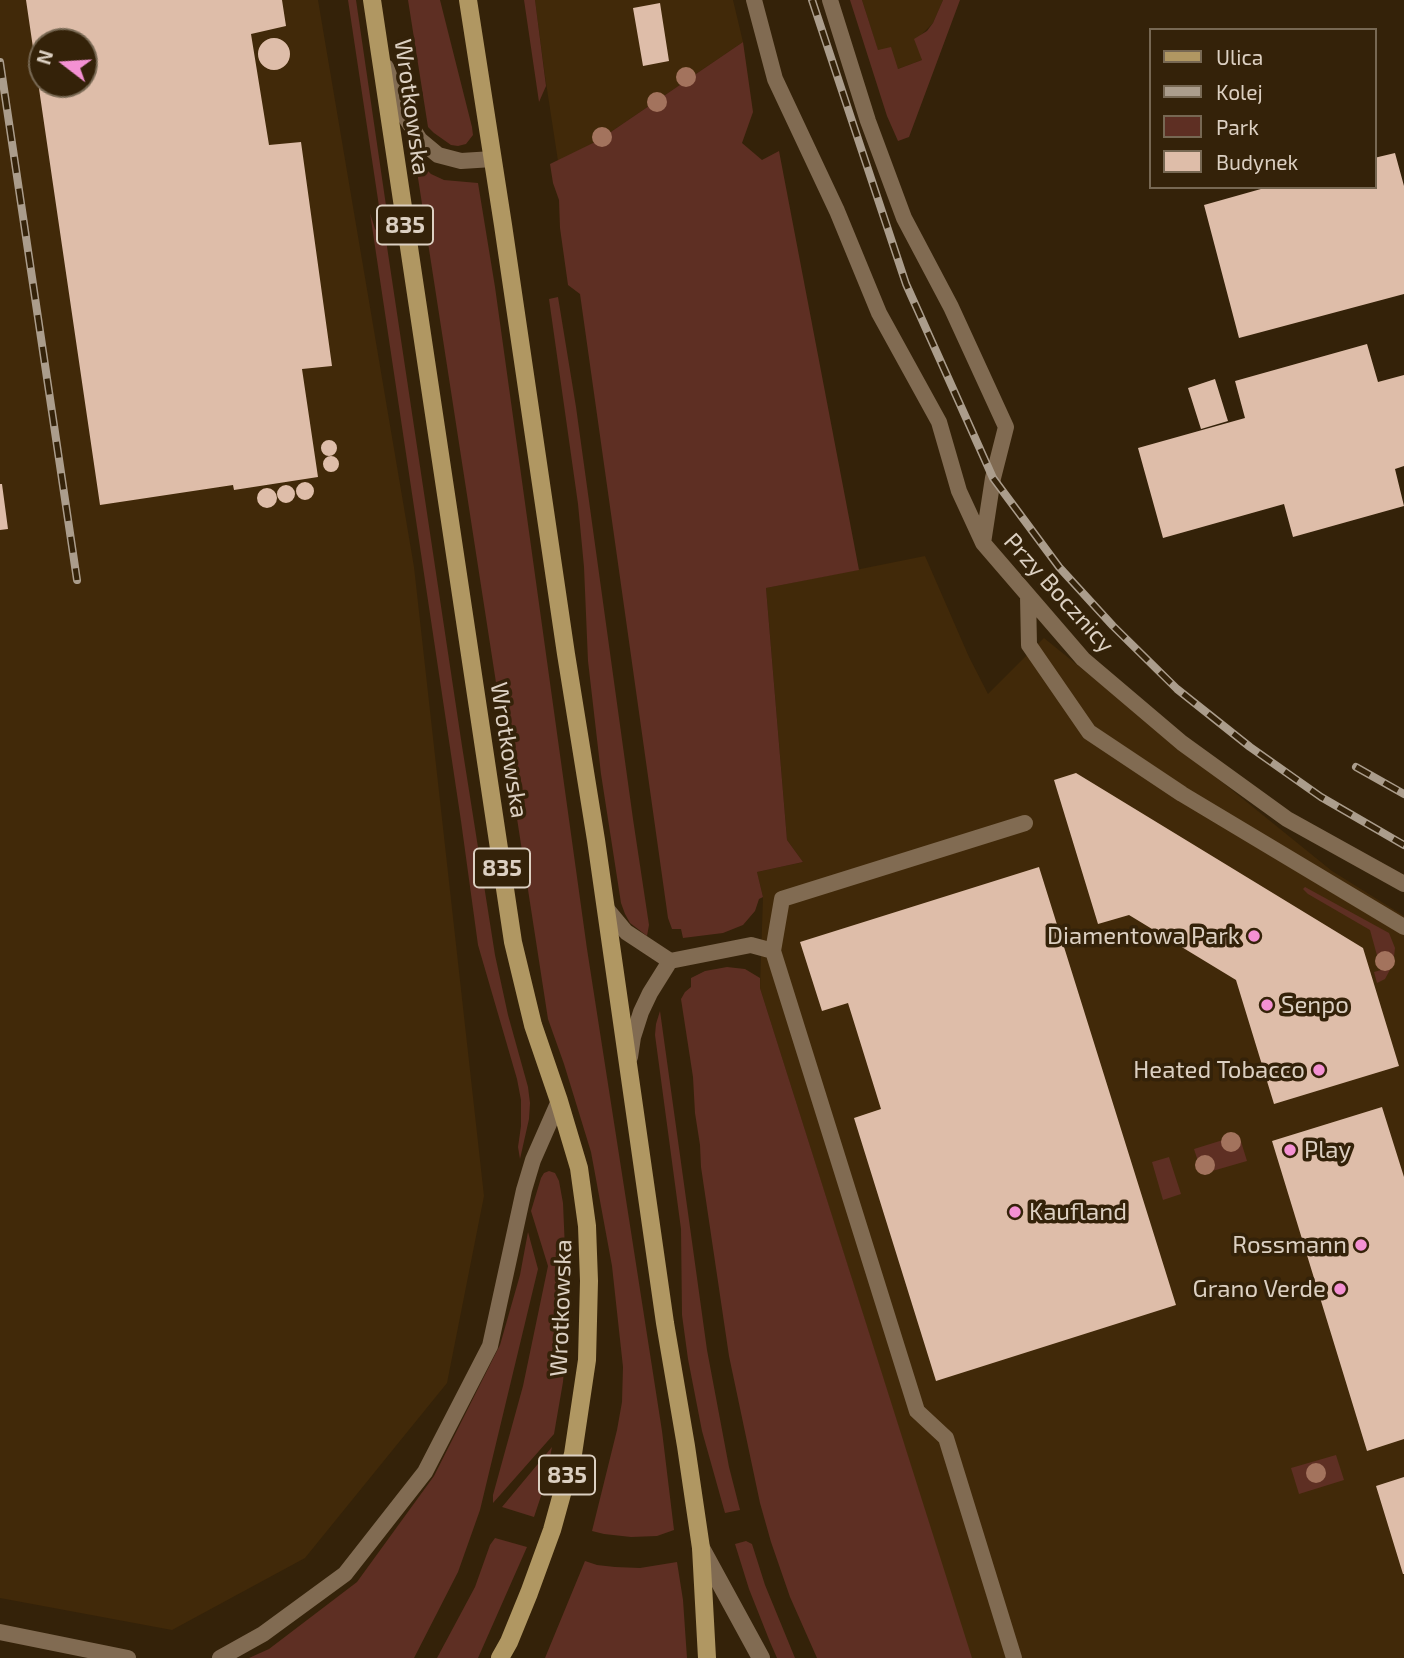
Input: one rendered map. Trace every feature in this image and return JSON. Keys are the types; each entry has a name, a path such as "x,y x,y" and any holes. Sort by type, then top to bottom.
{"main road":[{"name":"Wrotkowska","path":"372,0 513,942 533,1026 579,1168 587,1226 587,1360 573,1454 552,1530 529,1593 500,1658"},
{"path":"468,0 606,908 663,1310 687,1446 701,1548 706,1658"}],"street":[{"path":"701,1548 761,1658"}],"lane":[{"path":"754,0 775,79 837,211 879,313 939,422 959,491 984,543"},
{"name":"Przy Bocznicy","path":"830,0 868,121 904,218 951,307 1006,427 993,478 984,543 1083,659 1182,743 1287,819 1404,884"},
{"path":"379,52 404,115 420,140 439,155 461,161 493,159"},
{"path":"1028,596 1029,645 1089,732 1182,794 1404,927"},
{"path":"1014,1658 946,1437 917,1411 773,951 782,899 1025,823"},
{"path":"606,908 626,932 670,961 751,946 773,951"},
{"path":"628,1067 641,1012 670,961"},
{"path":"220,1658 263,1634 345,1574 425,1472 490,1346 524,1190 533,1160 559,1101"},
{"path":"0,1632 128,1658"}],"shaded area":[{"path":"0,0 318,0 414,567 484,1196 447,1383 305,1558 172,1630 0,1598"},
{"path":"535,0 733,0 743,42 599,140 558,161"},
{"path":"862,0 943,0 933,23 921,35 922,60 898,69 878,51"},
{"path":"925,556 988,694 1044,638 1332,871 1404,916 1404,1658 971,1658 760,988 763,897 757,872 803,862 787,840 766,588"}],"green space":[{"path":"348,0 356,0 389,226 383,222 380,213"},
{"path":"408,0 440,0 472,127 473,135 466,144 451,145 428,127"},
{"path":"524,0 535,0 546,86 539,102"},
{"path":"850,0 862,0 878,50 891,47 898,69 922,60 914,39 927,31 933,23 943,0 960,0 909,137 898,141 887,116"},
{"path":"743,42 753,112 742,143 762,160 779,151 859,570 766,588 787,840 803,862 757,872 763,897 743,925 723,933 683,938 681,929 672,929 668,918 580,294 568,285 559,200 550,164 599,140"},
{"path":"420,163 431,174 444,180 478,183 495,287 587,949 662,1431 674,1530 657,1536 631,1537 592,1531 622,1402 623,1367 612,1266 591,1152 548,1019 416,165"},
{"path":"370,213 375,229 386,240 495,955 528,1087 529,1119 520,1159 518,1147 521,1100 478,945"},
{"path":"558,297 649,925 647,936 630,923 621,903 601,774 588,661 578,504 549,299"},
{"path":"1305,887 1389,933 1395,948 1392,966 1385,979 1377,983 1374,972 1381,970 1370,930 1308,894 1303,889"},
{"path":"727,967 745,969 760,978 760,988 972,1658 817,1658 790,1597 760,1503 729,1356 701,1167 693,1077 681,999 691,987 691,978 705,971"},
{"path":"660,1011 707,1350 740,1510 725,1513 702,1431 682,1315 681,1229 655,1035"},
{"path":"1239,1135 1247,1161 1202,1174 1194,1149"},
{"path":"1169,1157 1181,1194 1163,1200 1152,1162"},
{"path":"549,1171 555,1173 559,1181 563,1203 568,1319 563,1382 554,1434 493,1503 523,1386 548,1266 531,1211 541,1178"},
{"path":"528,1232 538,1269 480,1510 458,1572 414,1658 249,1658 269,1649 357,1582 434,1476 500,1345 520,1275"},
{"path":"552,1447 544,1487 534,1517 502,1507"},
{"path":"1336,1455 1344,1480 1299,1494 1291,1468"},
{"path":"495,1538 527,1547 478,1658 437,1658 475,1587"},
{"path":"746,1541 752,1544 765,1585 795,1658 777,1658 770,1642 735,1544"},
{"path":"585,1561 597,1565 640,1568 677,1562 687,1658 545,1658"}],"building":[{"path":"26,0 282,0 286,26 251,34 269,145 301,142 332,366 302,369 318,477 234,490 233,485 100,505 40,98 98,98 98,28 30,28"},
{"path":"660,3 669,61 643,66 633,8"},
{"path":"274,38 285,43 290,54 285,65 274,70 263,65 258,54 263,43"},
{"path":"1395,153 1404,186 1404,294 1239,338 1204,205 1261,189 1376,189 1376,158"},
{"path":"1367,344 1378,382 1404,375 1404,466 1395,469 1404,506 1293,537 1284,504 1163,538 1138,448 1245,418 1235,381"},
{"path":"1215,379 1228,421 1201,429 1188,388"},
{"path":"329,440 335,442 335,454 329,456 323,454 321,448 323,442"},
{"path":"331,456 337,458 337,470 331,472 325,470 323,464 325,458"},
{"path":"301,482 309,482 314,491 312,498 301,500 296,495 296,487"},
{"path":"0,484 8,529 0,530"},
{"path":"286,485 292,488 295,494 292,500 286,503 280,500 277,494 280,488"},
{"path":"267,488 274,491 277,498 274,505 267,508 260,505 257,498 260,491"},
{"name":"Diamentowa Park","path":"1076,773 1363,948 1399,1066 1274,1104 1236,980 1129,915 1098,924 1054,780"},
{"name":"Kaufland","path":"1039,867 1176,1305 936,1381 854,1118 881,1109 848,1003 822,1011 800,942"},
{"path":"1382,1107 1404,1177 1404,1439 1367,1451 1272,1141"},
{"path":"1404,1477 1404,1574 1403,1574 1376,1486"}],"railway":[{"path":"812,0 906,284 993,478 1059,567 1113,626 1177,689 1250,747 1321,797 1404,845"},
{"path":"0,62 77,580"},
{"path":"1356,767 1404,794"}],"place":[{"name":"Diamentowa Park","path":"1254,936"},
{"name":"Senpo","path":"1267,1005"},
{"name":"Heated Tobacco","path":"1319,1070"},
{"name":"Play","path":"1290,1150"},
{"name":"Kaufland","path":"1015,1212"},
{"name":"Rossmann","path":"1361,1245"},
{"name":"Grano Verde","path":"1340,1289"}]}
